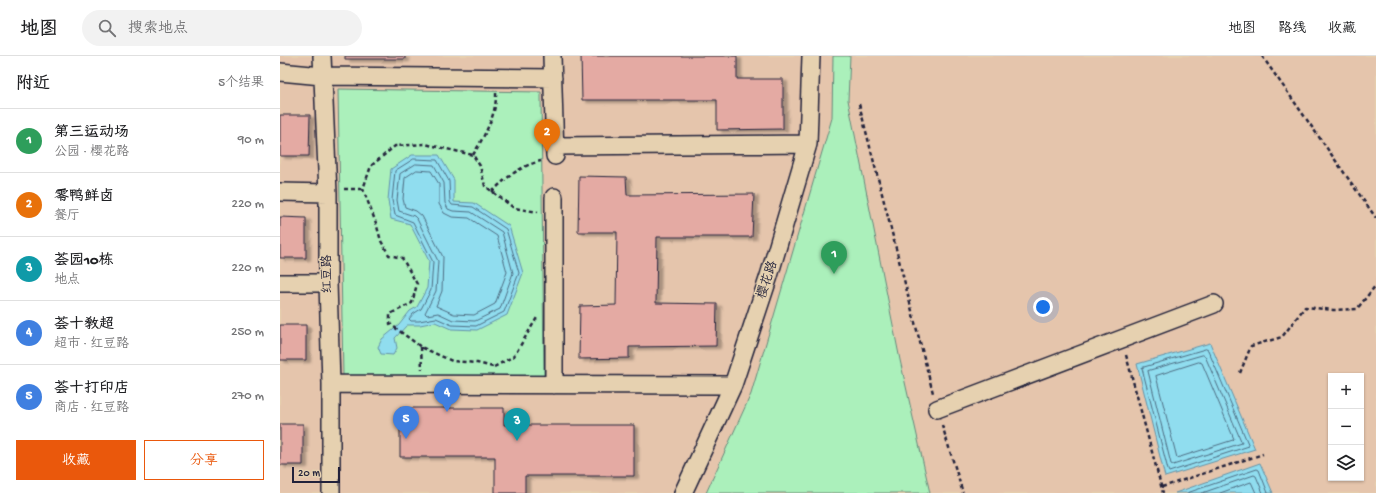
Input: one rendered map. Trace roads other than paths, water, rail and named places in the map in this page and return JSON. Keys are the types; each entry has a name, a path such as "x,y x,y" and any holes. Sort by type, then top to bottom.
{"street":[{"name":"红豆路","path":"322,56 328,193 331,493"},
{"path":"552,56 555,151 808,144"},
{"name":"樱花路","path":"683,493 733,385 769,276 808,144 811,56"},
{"path":"280,72 322,76 553,78"},
{"path":"280,192 328,193"},
{"path":"554,197 554,385"},
{"path":"280,283 328,283"},
{"path":"937,409 1214,304"},
{"path":"331,384 733,385"}],"water":[{"path":"412,155 439,155 454,180 454,202 474,203 509,226 523,273 507,315 477,330 451,329 435,322 420,325 407,325 395,338 397,348 393,355 381,354 378,347 382,339 399,325 410,311 417,307 427,288 429,261 410,224 391,219 388,200 391,169"},
{"path":"1210,343 1255,449 1165,477 1137,364"},
{"path":"1260,463 1273,493 1175,493"}],"place":[{"name":"零鸭鲜卤","path":"547,152"},
{"name":"第三运动场","path":"834,274"},
{"name":"荟十教超","path":"447,412"},
{"name":"荟十打印店","path":"406,439"},
{"name":"荟园10栋","path":"517,441"}]}
